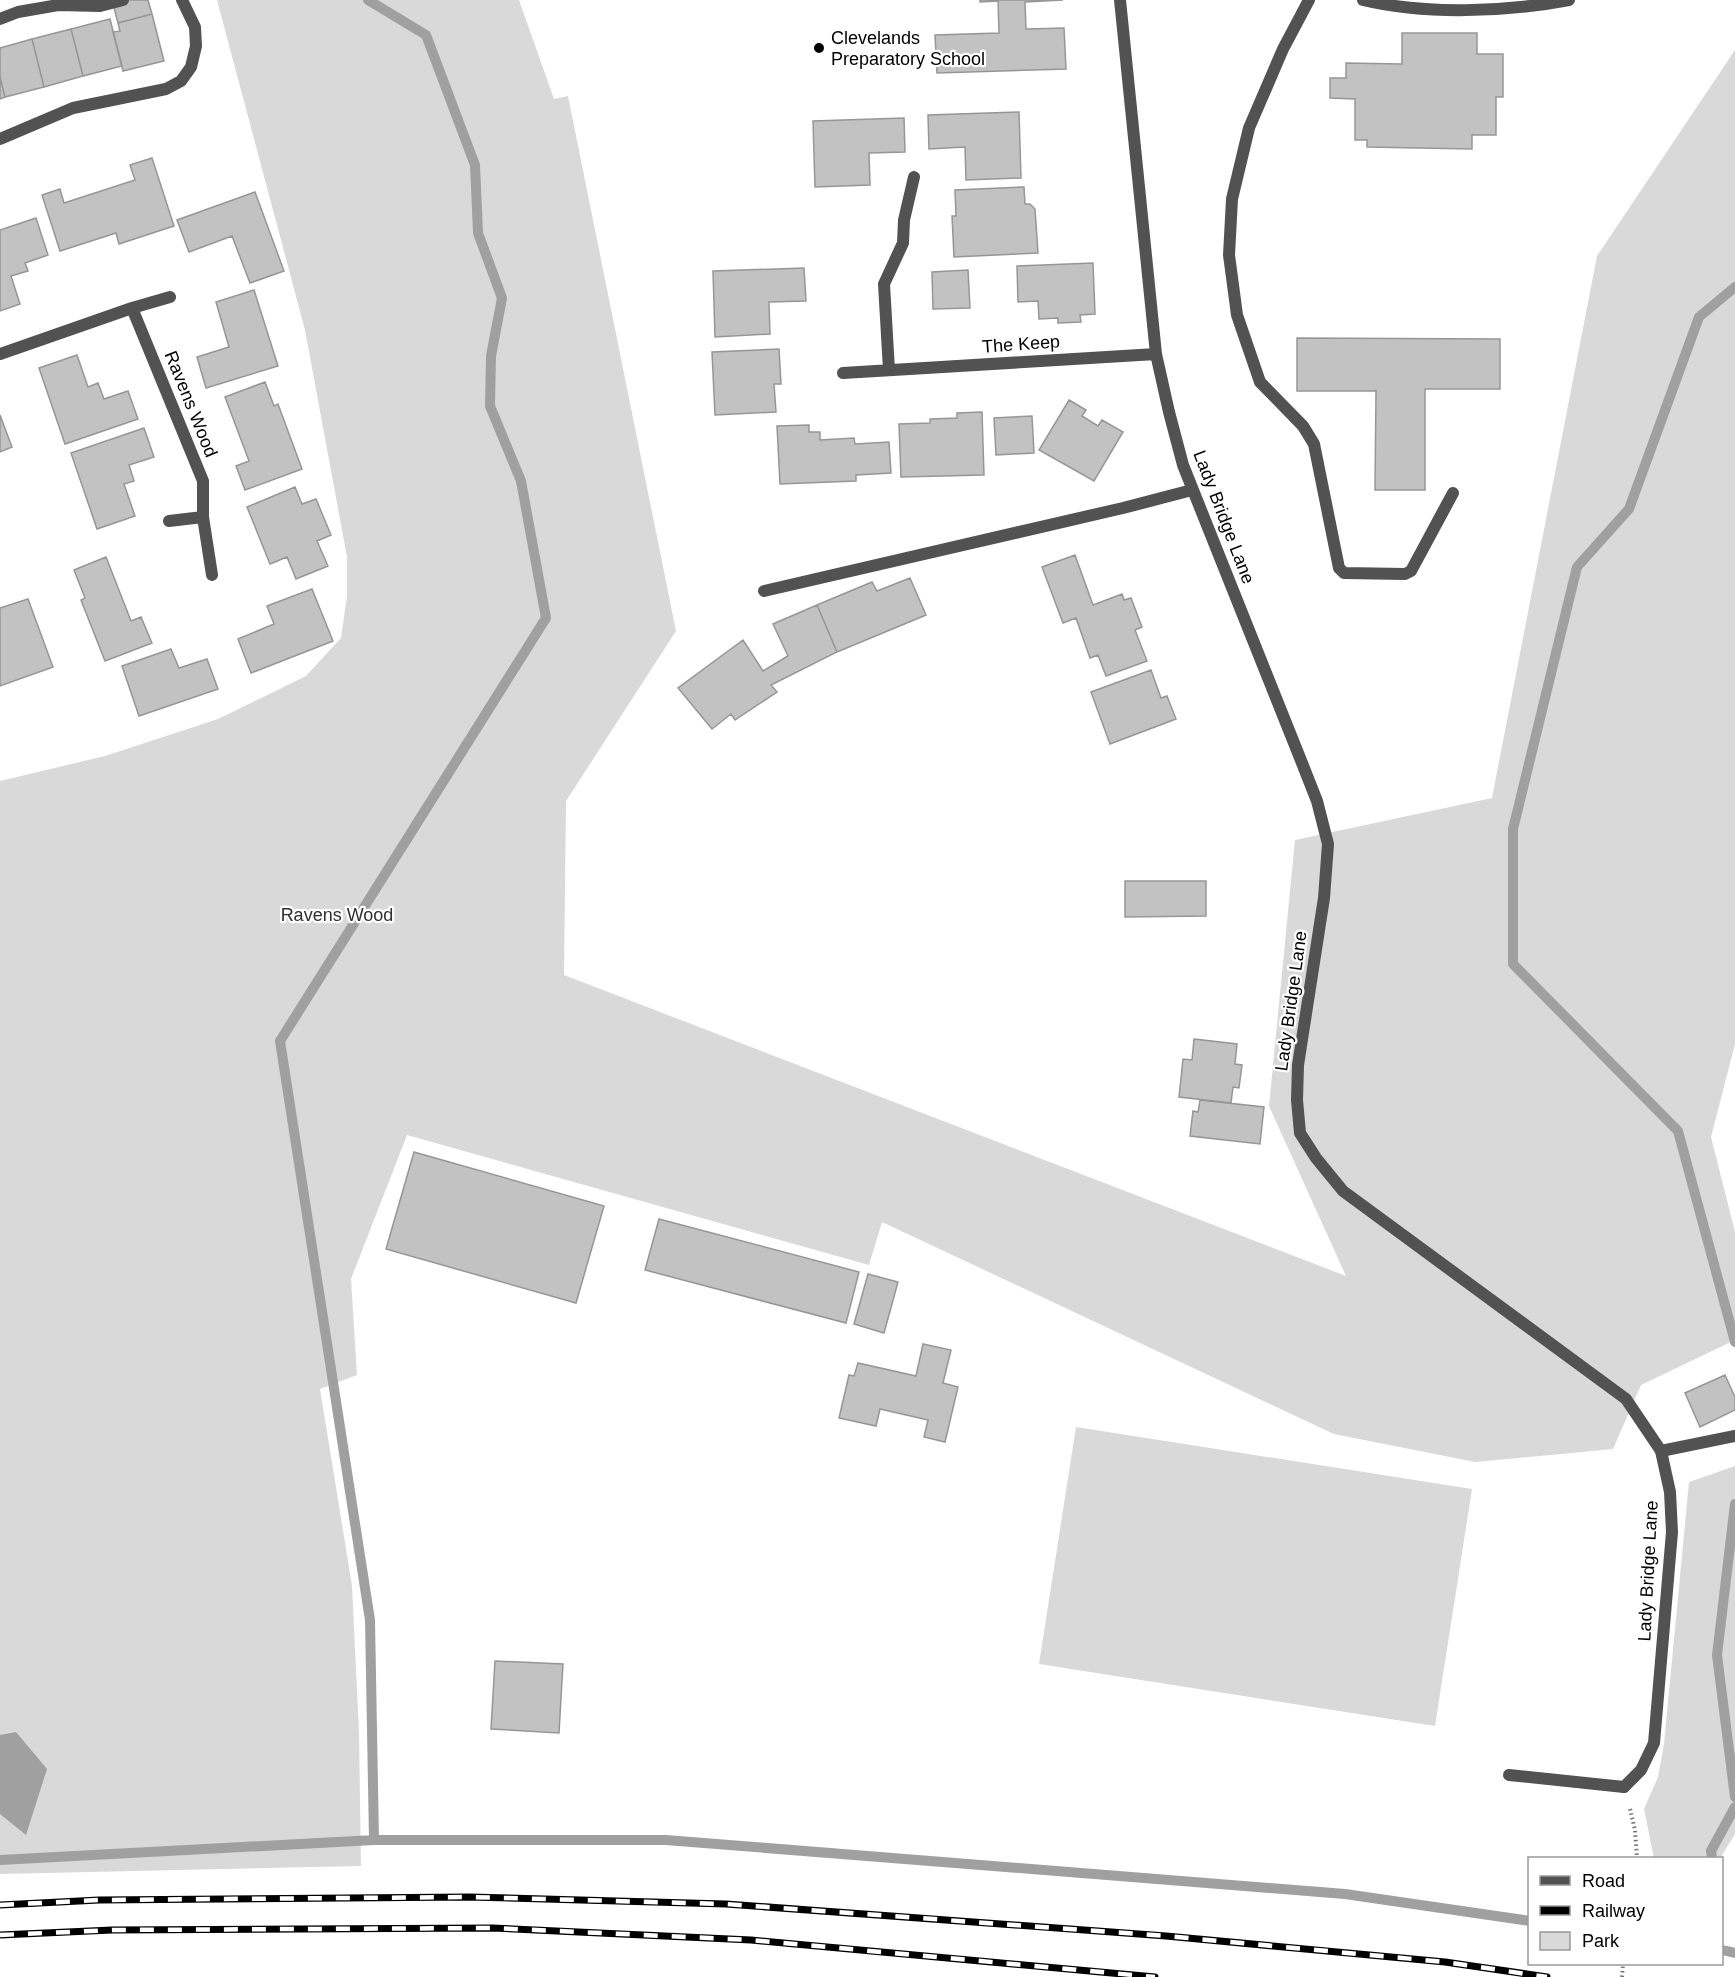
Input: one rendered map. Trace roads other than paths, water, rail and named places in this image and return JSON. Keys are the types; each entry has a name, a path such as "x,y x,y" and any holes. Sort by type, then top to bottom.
{"street":[{"path":"0,20 18,12 58,5 100,6 123,0"},
{"path":"0,139 73,108 166,89 181,81 191,67 196,46 195,27 182,0"},
{"name":"Lady Bridge Lane","path":"1120,0 1156,354 1180,455 1317,801 1328,844 1324,898 1298,1065 1297,1100 1300,1133 1316,1158 1343,1191 1626,1399 1660,1451 1670,1492 1672,1532 1654,1743 1641,1770 1624,1787 1509,1775"},
{"path":"1309,0 1283,49 1249,128 1232,199 1228,255 1237,315 1260,382 1303,426 1314,444 1339,568 1344,573 1405,574 1411,571 1453,493"},
{"path":"1363,0 1421,9 1480,9 1533,7 1569,0"},
{"path":"889,370 884,284 903,243 904,220 914,177"},
{"path":"0,354 170,297"},
{"name":"Ravens Wood","path":"132,308 203,481 203,517 212,575"},
{"name":"The Keep","path":"843,373 1156,354"},
{"path":"764,591 1192,490"},
{"path":"169,521 203,517"},
{"path":"1660,1451 1735,1436"}],"waterway":[{"path":"368,0 426,35 475,165 478,233 502,298 491,356 490,406 521,481 546,618 280,1041 370,1620 374,1840"},
{"path":"1735,287 1699,317 1629,509 1577,567 1513,829 1513,964 1678,1131 1735,1342"},
{"path":"1735,1504 1717,1655 1735,1797"},
{"path":"1712,1857 1711,1851 1735,1807"},
{"path":"0,1860 374,1840 666,1840 1345,1894 1528,1921"},
{"path":"1723,1950 1735,1953"}],"railway":[{"path":"0,1905 99,1900 469,1897 726,1904 1166,1936 1445,1962 1547,1977"},
{"path":"0,1935 112,1930 493,1928 751,1940 1155,1977"}],"place":[{"name":"Clevelands Preparatory School","path":"819,48"}]}
